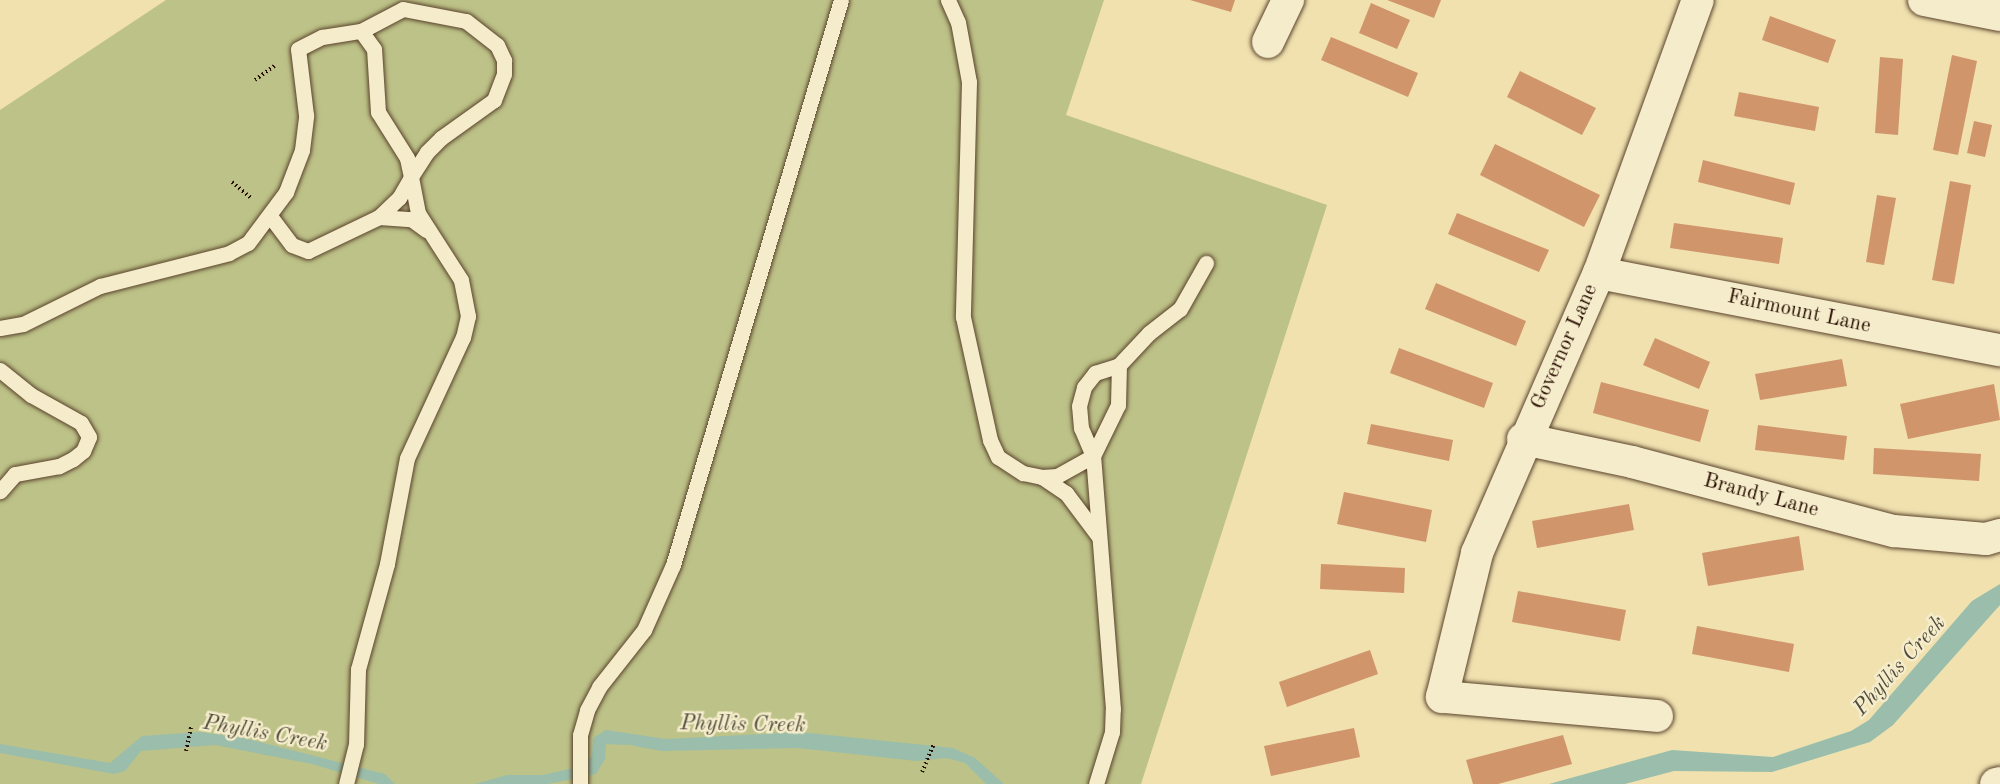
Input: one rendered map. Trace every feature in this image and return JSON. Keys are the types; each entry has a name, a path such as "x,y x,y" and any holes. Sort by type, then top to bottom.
{"street":[{"path":"1268,42 1288,0"},
{"name":"Governor Lane","path":"1657,716 1442,697 1477,553 1523,439 1599,273 1698,0"},
{"path":"1924,0 2000,15"},
{"name":"Fairmount Lane","path":"1599,273 2000,350"},
{"name":"Brandy Lane","path":"1523,439 1632,462 1894,531 1986,539 2000,535"}],"lane":[{"path":"580,783 578,757 587,710 599,687 644,630 673,565 841,0"},
{"path":"948,0 958,22 969,82 963,317 990,440 1009,465 1042,477 1066,493 1100,539"},
{"path":"0,328 23,324 123,278 229,253 248,243 286,192 302,150 306,115 298,49 322,37 361,31 392,12 415,9 466,21 497,45 504,60 501,87 494,100 441,138 427,152 399,198 379,217 308,251 292,245 270,216"},
{"path":"361,31 374,49 378,112 407,158 426,230"},
{"path":"346,784 354,758 358,669 385,572 407,458 468,316 461,280 426,230 411,219 379,217"},
{"path":"1096,784 1112,732 1113,709 1093,456 1081,428 1079,406 1084,387 1095,373 1119,365 1149,333 1180,309 1206,263"},
{"path":"1042,477 1065,473 1093,456 1118,405 1119,365"},
{"path":"0,370 31,395 81,423 89,437 83,451 73,459 59,466 15,474 0,491"}],"path":[{"path":"186,751 191,727"},
{"path":"922,772 934,744"}],"green space":[{"path":"166,0 1104,0 1066,115 1327,205 1141,784 0,784 0,110"}],"shaded area":[{"path":"2000,584 2000,605 1893,725 1870,742 1772,772 1674,771 1625,784 1549,784 1672,750 1773,757 1851,731 1869,720 1972,601"},
{"path":"606,730 666,739 800,732 953,748 975,758 1004,784 986,784 965,763 946,758 916,761 798,748 662,751 634,746 613,736 606,742 605,759 596,774 548,784 475,784 507,775 542,775 583,766 592,756 593,738"},
{"path":"200,732 244,738 385,774 395,784 379,784 312,764 215,745 141,751 125,771 114,774 0,753 0,744 110,763 142,736"}],"building":[{"path":"1190,0 1235,0 1231,12"},
{"path":"1387,0 1441,0 1434,18"},
{"path":"1371,3 1410,20 1397,49 1359,33"},
{"path":"1770,16 1836,40 1828,63 1762,40"},
{"path":"1331,37 1418,73 1408,97 1321,60"},
{"path":"1952,55 1977,61 1958,155 1933,150"},
{"path":"1880,57 1903,59 1898,135 1875,133"},
{"path":"1520,71 1596,108 1582,135 1507,97"},
{"path":"1739,92 1819,107 1815,131 1734,116"},
{"path":"1974,121 1992,125 1985,157 1967,153"},
{"path":"1495,144 1600,195 1584,227 1480,175"},
{"path":"1703,160 1795,183 1790,205 1698,182"},
{"path":"1950,181 1971,185 1954,284 1932,280"},
{"path":"1877,195 1896,198 1884,265 1866,262"},
{"path":"1457,213 1549,250 1539,272 1448,234"},
{"path":"1674,223 1783,238 1779,264 1670,248"},
{"path":"1436,283 1526,321 1516,346 1425,309"},
{"path":"1655,338 1710,362 1699,389 1643,365"},
{"path":"1399,348 1493,383 1484,408 1390,373"},
{"path":"1842,359 1847,386 1760,400 1755,374"},
{"path":"1601,382 1709,410 1700,442 1593,413"},
{"path":"1994,384 2000,420 1908,439 1900,404"},
{"path":"1371,424 1453,440 1449,461 1367,444"},
{"path":"1758,425 1847,436 1844,460 1755,450"},
{"path":"1874,448 1981,454 1979,481 1873,474"},
{"path":"1344,492 1432,510 1426,542 1337,524"},
{"path":"1629,504 1634,530 1537,548 1532,521"},
{"path":"1799,536 1804,570 1708,586 1702,553"},
{"path":"1321,564 1405,568 1404,593 1320,589"},
{"path":"1518,591 1626,610 1620,641 1512,622"},
{"path":"1697,626 1794,644 1789,672 1692,654"},
{"path":"1370,650 1378,674 1287,707 1279,682"},
{"path":"1354,728 1360,757 1271,776 1264,746"},
{"path":"1563,735 1572,764 1498,784 1473,784 1466,760"}],"waterway":[{"name":"Phyllis Creek","path":"600,739 630,740"}]}
